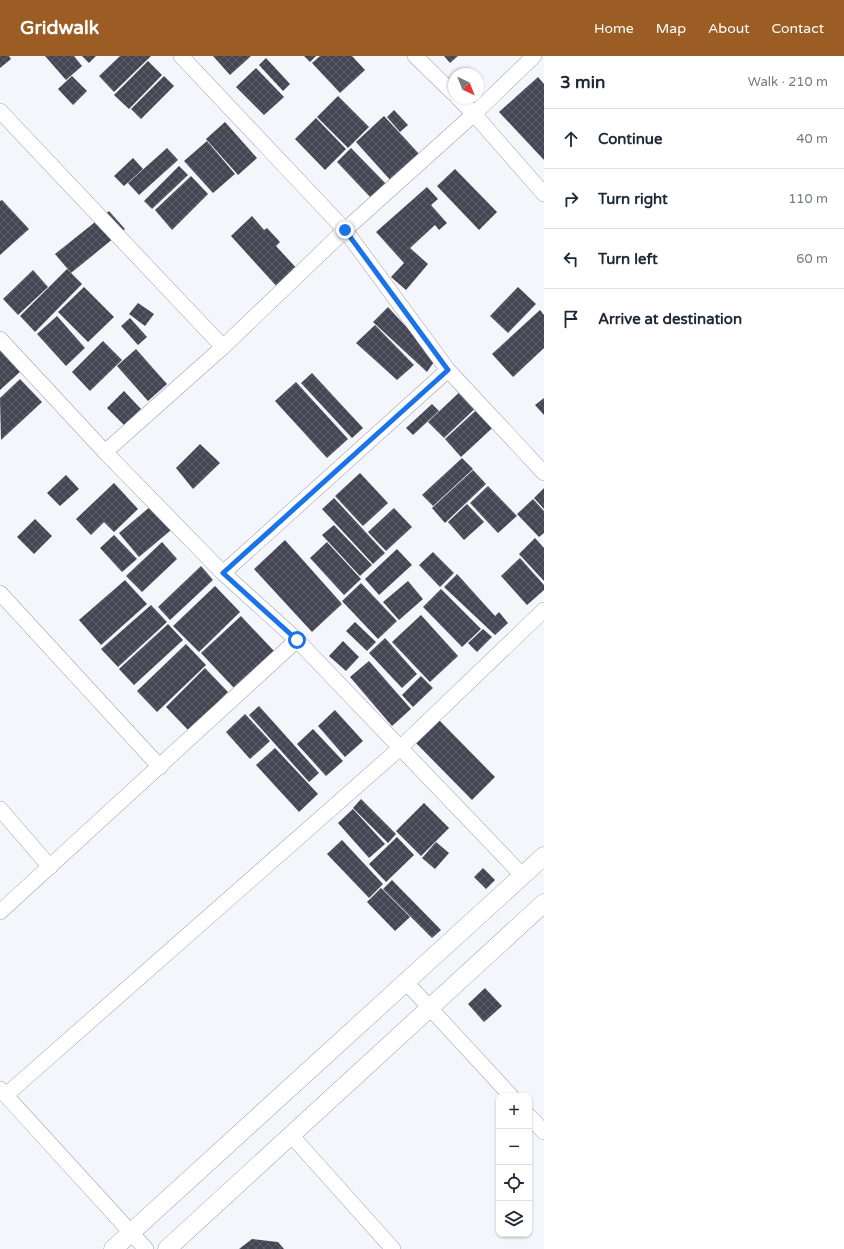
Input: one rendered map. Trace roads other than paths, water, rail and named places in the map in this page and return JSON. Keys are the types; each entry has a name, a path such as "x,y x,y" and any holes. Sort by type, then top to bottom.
{"street":[{"path":"181,56 345,230 448,370 544,473"},
{"path":"415,56 448,88"},
{"path":"105,452 223,347 345,230 474,114 534,56"},
{"path":"464,104 544,194"},
{"path":"0,111 223,347"},
{"path":"0,339 105,452 223,573 297,640 523,876"},
{"path":"223,573 448,370"},
{"path":"0,593 160,766"},
{"path":"146,1249 3,1092 400,749 544,610"},
{"path":"0,912 297,640"},
{"path":"0,809 50,867"},
{"path":"112,1249 544,856"},
{"path":"167,1249 544,903"},
{"path":"405,981 508,1093"},
{"path":"532,1119 544,1132"},
{"path":"291,1135 393,1249"}]}
